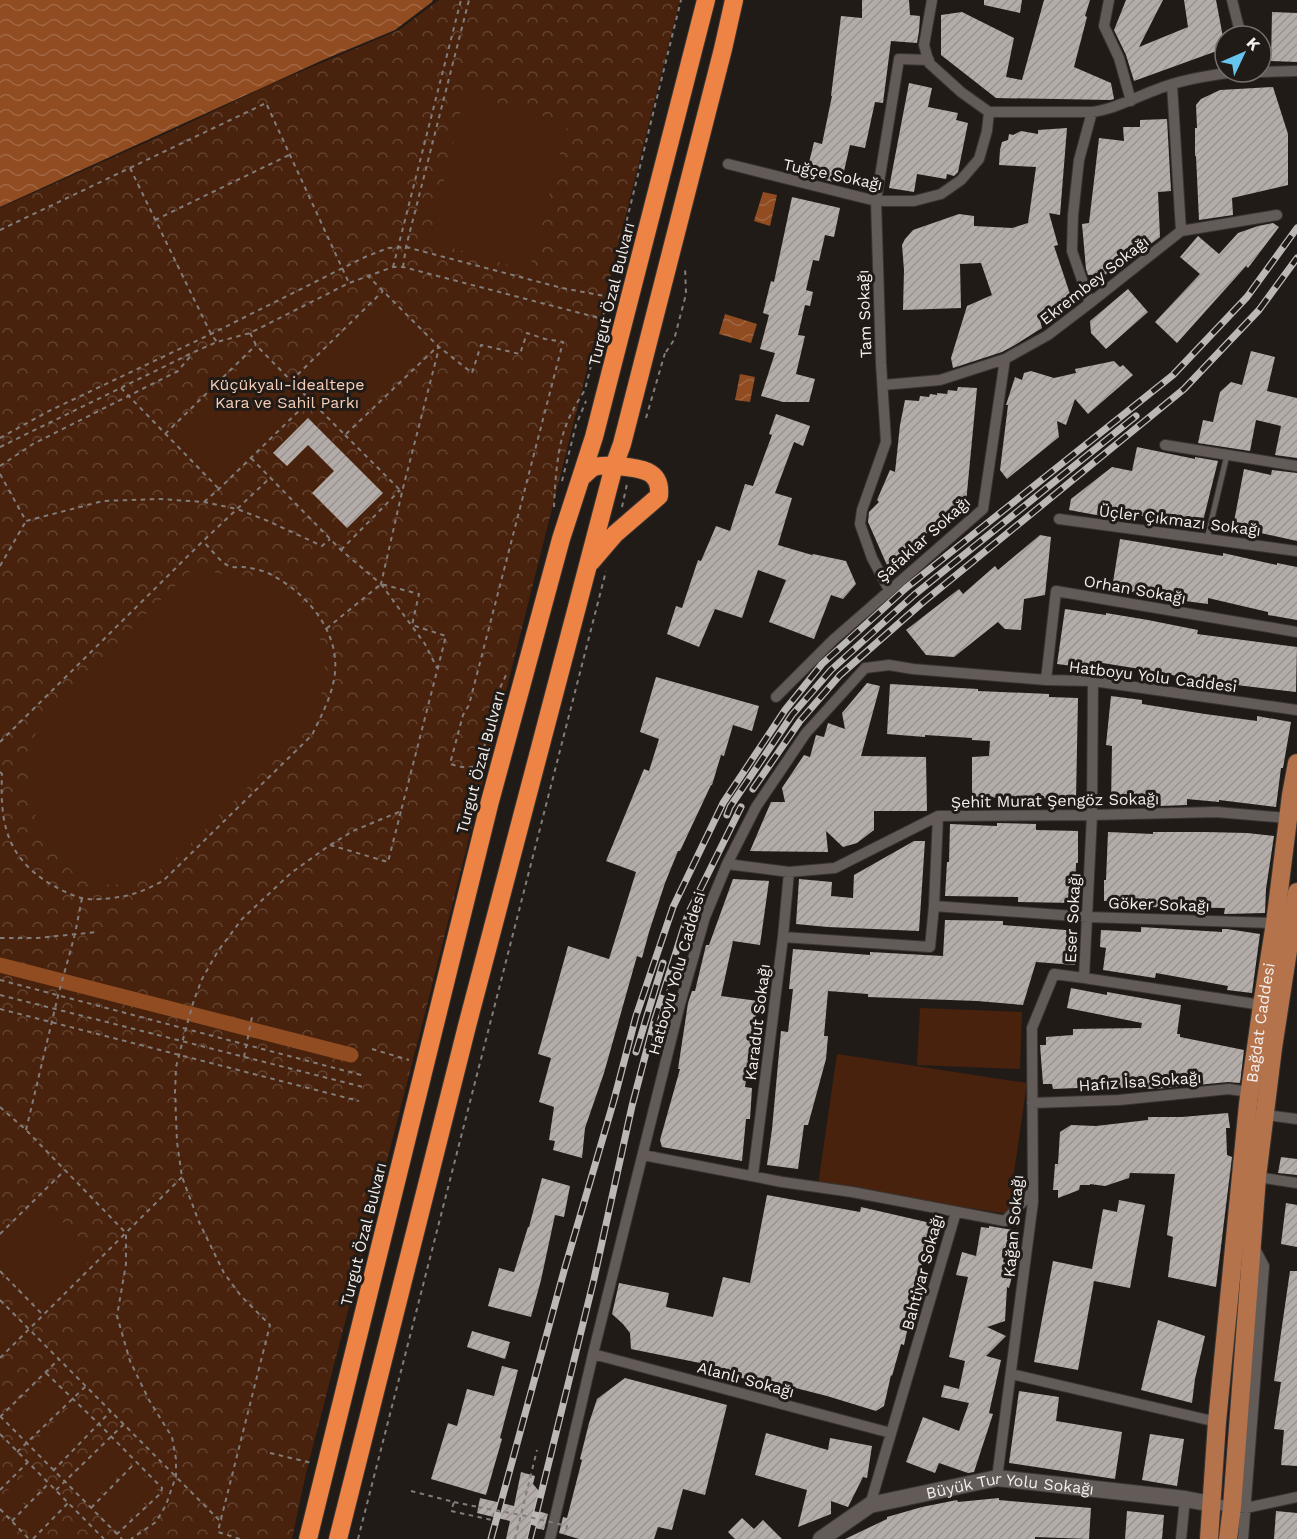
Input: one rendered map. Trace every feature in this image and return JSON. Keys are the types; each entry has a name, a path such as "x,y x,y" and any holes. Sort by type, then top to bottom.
{"highway":[{"name":"Turgut Özal Bulvarı","path":"308,1539 492,793 561,539 594,437 706,0"},
{"path":"338,1539 467,1026 614,466 622,444 734,0"},
{"path":"581,478 592,468 614,466 648,472 660,486 659,496 615,534 588,565"}],"main road":[{"name":"Bağdat Caddesi","path":"1209,1539 1217,1422 1249,1092 1293,819 1297,763"},
{"name":"Bağdat Caddesi","path":"1228,1539 1239,1508 1249,1286 1257,1177 1273,1048 1297,892"}],"street":[{"path":"932,0 924,45 929,63 961,92 989,112 1092,112 1131,101 1172,84 1213,75"},
{"path":"1109,0 1104,26 1119,58 1131,101"},
{"path":"1232,0 1238,24"},
{"name":"Tam Sokağı","path":"889,590 872,558 860,524 862,510 886,442 876,201 899,59 929,60"},
{"path":"1273,72 1297,71"},
{"path":"1172,84 1181,231 1277,215"},
{"name":"Tuğçe Sokağı","path":"728,164 876,201 914,201 941,194 961,180 979,159 987,131 989,112"},
{"path":"1090,303 1072,251 1079,159 1092,112"},
{"name":"Ekrembey Sokağı","path":"883,385 940,380 1005,359 1048,335 1181,231"},
{"name":"Şafaklar Sokağı","path":"776,697 833,640 983,509 1005,359"},
{"path":"1166,445 1297,466"},
{"name":"Üçler Çıkmazı Sokağı","path":"1059,519 1297,550"},
{"name":"Orhan Sokağı","path":"1046,680 1056,591 1297,632"},
{"name":"Hatboyu Yolu Caddesi","path":"550,1539 593,1354 680,1004 705,917 727,864 756,807 806,733 865,668 889,665 1046,680 1093,681 1297,710"},
{"name":"Eser Sokağı","path":"1093,681 1092,815 1084,978 1262,1005"},
{"name":"Şehit Murat Şengöz Sokağı","path":"727,864 789,872 835,868 938,816 1215,812 1293,819"},
{"path":"783,937 930,947 938,816"},
{"name":"Karadut Sokağı","path":"753,1175 789,872"},
{"name":"Göker Sokağı","path":"934,906 1088,917 1275,923"},
{"name":"Kağan Sokağı","path":"997,1478 1033,1202 1032,1028 1054,974 1084,978"},
{"name":"Hafız İsa Sokağı","path":"1032,1103 1119,1100 1229,1089 1249,1092"},
{"path":"1266,1115 1297,1119"},
{"name":"Bahtiyar Sokağı","path":"643,1155 956,1212 870,1505"},
{"path":"1257,1177 1297,1183"},
{"path":"956,1212 1005,1221 1033,1191"},
{"path":"1243,1539 1239,1508 1264,1266 1252,1244"},
{"path":"1231,1283 1249,1286"},
{"name":"Alanlı Sokağı","path":"593,1354 891,1433"},
{"path":"1011,1374 1217,1422"},
{"name":"Büyük Tur Yolu Sokağı","path":"821,1539 870,1505 997,1478 1212,1504"},
{"path":"1212,1504 1239,1508 1297,1497"},
{"path":"1180,1539 1185,1499"}],"lane":[{"path":"1207,539 1227,455"}],"path":[{"path":"393,267 461,0"},
{"path":"403,267 406,247 469,0"},
{"path":"554,515 555,478 565,428 585,390 681,0"},
{"path":"0,230 266,103 349,283"},
{"path":"155,220 289,155"},
{"path":"130,168 217,342"},
{"path":"0,438 49,411 388,248 406,247 629,303"},
{"path":"662,360 674,340 686,294 685,261"},
{"path":"0,447 194,352 217,342 250,333 349,283 393,267 403,267 603,319"},
{"path":"368,276 438,346 472,373 481,345 520,354 527,333 563,342 469,705 463,715 450,764 466,768 475,767 480,762 500,688 509,669"},
{"path":"291,381 383,291"},
{"path":"250,333 256,345 401,491"},
{"path":"165,434 256,345"},
{"path":"345,435 438,346"},
{"path":"326,629 381,584 401,491 438,346"},
{"path":"0,466 33,444 178,371 194,352"},
{"path":"644,428 665,353"},
{"path":"122,388 219,489"},
{"path":"204,502 310,400"},
{"path":"251,458 341,550 381,584 425,644 437,668"},
{"path":"0,474 26,521"},
{"path":"0,742 202,541 271,477"},
{"path":"621,511 629,479"},
{"path":"341,550 401,491"},
{"path":"0,566 26,521 103,501 160,499 204,502 237,509 322,546 330,538"},
{"path":"0,772 2,774 0,792 2,820 12,847 30,870 54,886 82,898 100,899 132,895 162,882 312,735 325,710 334,682 336,661 330,635 316,610 290,586 267,572 228,566 202,541"},
{"path":"381,584 419,594 412,625"},
{"path":"358,1539 598,601"},
{"path":"330,845 388,862 446,636 412,625"},
{"path":"240,1539 218,1532 270,1325 241,1296 224,1273 199,1222 182,1177 175,1113 176,1066 187,1022 202,979 218,951 243,920 291,873 330,845 353,831 401,811"},
{"path":"26,1130 82,898"},
{"path":"0,938 37,938 97,932"},
{"path":"0,980 365,1076"},
{"path":"0,995 363,1087"},
{"path":"0,1009 359,1101"},
{"path":"244,1057 252,1017"},
{"path":"372,1049 410,1060"},
{"path":"0,1107 26,1130 126,1233 126,1264 117,1316 130,1361 149,1400 172,1437 176,1459 176,1476 166,1505 156,1522 131,1539"},
{"path":"0,1234 64,1170"},
{"path":"0,1358 182,1177"},
{"path":"0,1271 43,1315"},
{"path":"0,1300 220,1521"},
{"path":"59,1359 0,1417 122,1539"},
{"path":"46,1373 162,1488 161,1493 117,1534"},
{"path":"18,1452 86,1386"},
{"path":"53,1471 111,1412"},
{"path":"56,1490 124,1424"},
{"path":"0,1434 104,1539"},
{"path":"515,1539 537,1450"},
{"path":"270,1453 326,1467"},
{"path":"0,1490 28,1462"},
{"path":"91,1508 136,1462"},
{"path":"12,1521 49,1484"},
{"path":"411,1491 567,1526 565,1535"},
{"path":"454,1502 451,1511 492,1520 495,1510"},
{"path":"0,1509 31,1539 68,1503"}],"green space":[{"name":"Küçükyalı-İdealtepe Kara ve Sahil Parkı","path":"439,0 680,0 421,1029 306,1473 292,1539 0,1539 0,208 267,86 399,30"},
{"path":"465,94 568,123 529,271 429,241"},
{"path":"383,296 432,345 347,430 298,381"},
{"path":"256,352 302,399 218,482 172,435"},
{"path":"202,559 217,574 243,575 266,582 287,595 304,611 316,631 323,654 324,679 318,704 306,727 296,739 177,857 141,879 108,884 80,876 56,856 40,828 31,794 31,756 41,719"},
{"path":"920,1008 1022,1012 1020,1069 917,1065"},
{"path":"837,1054 1027,1083 1008,1214 818,1185"},
{"path":"42,1202 96,1254 42,1310 0,1269 0,1245"},
{"path":"0,1308 21,1329 0,1351"},
{"path":"46,1378 67,1398 27,1438 6,1417"},
{"path":"72,1404 93,1425 53,1465 33,1444"},
{"path":"111,1442 131,1462 90,1504 70,1483"},
{"path":"136,1468 158,1489 117,1530 96,1509"},
{"path":"29,1470 43,1484 12,1514 0,1498"},
{"path":"48,1490 62,1504 32,1534 18,1520"}],"water":[{"path":"0,0 433,0 395,30 323,60 0,207"},
{"path":"763,192 777,195 770,226 754,221"},
{"path":"725,314 757,324 751,343 719,334"},
{"path":"740,374 755,377 750,402 735,400"}],"building":[{"path":"862,0 909,0 910,15 920,16 919,31 917,43 891,41 883,103 875,102 865,148 850,145 841,184 806,175 814,142 822,144 832,96 841,16 862,18"},
{"path":"984,0 1022,0 1020,13 984,5"},
{"path":"1044,0 1090,0 1074,67 1111,83 1114,99 996,98 941,55 941,15 962,12 1014,38 1006,77 1022,80"},
{"path":"1126,0 1163,0 1139,47 1188,27 1184,0 1216,0 1220,24 1213,24 1213,52 1134,81 1126,55 1114,30"},
{"path":"1272,12 1297,13 1297,62 1273,61"},
{"path":"909,83 932,88 928,107 958,113 956,120 968,123 958,172 954,176 947,174 946,179 917,174 914,192 889,188"},
{"path":"1273,87 1288,134 1288,185 1232,198 1233,215 1199,220 1195,156 1196,105 1201,99 1220,90"},
{"path":"1167,119 1171,191 1158,192 1160,237 1122,266 1109,266 1110,274 1088,275 1082,224 1089,223 1099,138 1124,141 1123,127 1140,127 1140,120"},
{"path":"1067,128 1060,215 1049,213 1058,245 1054,246 1070,294 1067,295 1067,303 1060,305 1060,309 1039,316 1042,328 1015,345 1002,352 953,368 951,358 967,306 992,295 981,263 960,264 961,308 903,310 902,245 913,230 959,214 974,216 974,226 1012,228 1028,223 1036,167 999,165 1002,142 1008,140 1009,134 1013,135 1021,131 1038,134 1038,130"},
{"path":"792,197 840,208 834,237 825,235 819,261 813,260 806,290 813,292 810,306 805,305 798,335 805,336 796,374 815,379 809,402 783,402 761,396 775,353 760,349 769,315 763,313 771,281 774,282"},
{"path":"1273,223 1279,227 1248,268 1246,266 1177,343 1155,322 1200,274 1180,257 1198,236 1219,254 1238,233"},
{"path":"1128,289 1148,312 1106,349 1091,333 1090,321"},
{"path":"1251,351 1275,357 1267,391 1297,398 1297,458 1275,455 1281,426 1256,420 1250,451 1198,443 1203,420 1213,422 1220,392 1231,382 1242,385"},
{"path":"1114,361 1120,367 1123,365 1133,375 1088,414 1075,399 1066,425 1057,421 1059,437 1007,479 1000,470 1008,405 1006,405 1015,377 1022,380 1024,373 1031,371 1054,378 1076,373 1075,369"},
{"path":"958,387 977,388 966,503 913,544 918,549 890,572 868,522 869,512 879,502 877,500 890,470 895,472 905,400 919,401 920,396 947,394 948,390 957,391"},
{"path":"776,414 810,426 803,446 794,442 775,493 792,498 778,545 812,555 846,561 856,584 843,599 831,595 814,639 769,622 786,580 758,570 742,618 715,609 699,647 667,634 676,606 682,608 698,560 701,561 716,526 730,531 745,484 753,486 772,435 769,434"},
{"path":"308,418 383,493 347,528 312,493 334,471 308,445 287,466 273,453"},
{"path":"1137,447 1195,459 1195,457 1218,461 1202,525 1152,512 1151,518 1120,511 1118,519 1069,510 1071,499 1112,467 1132,471"},
{"path":"1244,469 1271,475 1272,470 1297,473 1297,541 1233,527"},
{"path":"1040,535 1051,537 1045,595 1024,599 1021,630 1005,629 998,622 954,657 926,655 906,630 959,589 963,594 995,566 998,570"},
{"path":"1120,539 1223,556 1223,553 1297,567 1297,620 1268,615 1268,612 1208,598 1208,604 1112,588"},
{"path":"1065,609 1148,620 1198,630 1197,634 1297,647 1296,692 1203,681 1090,661 1089,668 1057,664"},
{"path":"656,677 759,706 752,731 733,725 712,785 678,851 665,883 642,958 637,956 604,1073 585,1128 582,1158 553,1150 555,1141 549,1140 554,1107 539,1102 551,1058 538,1054 568,946 609,959 636,872 606,861 644,769 649,771 659,739 640,732"},
{"path":"867,683 880,686 861,756 926,757 927,811 874,811 874,830 857,843 843,847 826,831 828,852 750,851 771,802 785,802 782,788 804,755 810,757 816,735 824,737 828,723 845,729 842,713"},
{"path":"890,684 1049,694 1049,697 1078,698 1076,799 972,797 972,757 989,756 990,741 887,734"},
{"path":"1111,696 1142,700 1142,704 1205,714 1257,721 1257,716 1291,722 1283,768 1281,768 1276,807 1219,800 1219,802 1187,799 1187,805 1111,804 1112,746 1106,745"},
{"path":"997,823 1036,824 1036,830 1078,831 1075,903 1018,902 1018,897 945,896 950,824 997,826"},
{"path":"1108,832 1247,833 1274,836 1265,913 1224,914 1225,908 1142,907 1142,902 1104,901"},
{"path":"914,841 925,841 919,931 796,924 799,879 832,882 831,896 853,898 854,875"},
{"path":"733,879 769,881 760,945 733,941 721,996 758,1001 745,1087 752,1088 750,1119 746,1119 742,1161 662,1147 660,1140 680,1069 678,1069 688,1003 692,991 695,991 706,945 709,945"},
{"path":"945,920 1003,921 1003,925 1078,931 1075,965 1036,962 1023,1005 868,997 868,994 828,991 824,1036 828,1036 826,1059 808,1125 804,1125 798,1169 767,1165 781,1031 788,1032 793,989 789,989 793,949 870,955 870,952 943,956"},
{"path":"1141,927 1222,932 1222,929 1227,929 1260,934 1252,993 1227,990 1228,986 1156,973 1155,978 1103,970 1106,948 1100,947 1101,930 1141,932"},
{"path":"1071,988 1181,1005 1177,1034 1180,1034 1180,1037 1244,1050 1240,1083 1228,1082 1155,1089 1102,1087 1053,1089 1052,1084 1043,1084 1040,1045 1046,1045 1046,1037 1073,1035 1073,1029 1141,1028 1142,1023 1067,1008"},
{"path":"1228,1113 1230,1128 1226,1128 1227,1155 1232,1157 1216,1287 1168,1277 1173,1237 1167,1235 1175,1174 1130,1173 1129,1178 1105,1186 1080,1185 1079,1190 1058,1198 1058,1190 1053,1190 1055,1164 1058,1164 1060,1132 1071,1125 1096,1126 1148,1120 1148,1117"},
{"path":"1281,1157 1297,1159 1297,1175 1278,1173"},
{"path":"542,1178 570,1186 564,1217 555,1215 531,1317 488,1306 499,1268 514,1272"},
{"path":"767,1195 860,1212 861,1207 935,1224 927,1260 923,1259 904,1345 901,1344 884,1406 876,1411 760,1379 759,1382 738,1377 739,1374 705,1367 705,1364 631,1349 630,1333 612,1314 619,1283 669,1293 666,1307 713,1317 723,1277 750,1283"},
{"path":"1119,1200 1145,1205 1130,1288 1094,1281 1078,1370 1034,1362 1053,1261 1092,1269 1103,1209 1117,1212"},
{"path":"1286,1203 1297,1205 1297,1247 1281,1244"},
{"path":"989,1226 1013,1230 1011,1241 1007,1241 1003,1262 1015,1265 1009,1288 1007,1287 1005,1321 987,1327 1006,1336 986,1356 1001,1360 989,1413 993,1414 974,1472 968,1473 939,1463 935,1473 906,1462 923,1417 959,1431 969,1403 941,1397 944,1385 959,1389 965,1361 949,1357 968,1277 956,1275 962,1252 976,1256 981,1227 989,1228"},
{"path":"1290,1271 1297,1271 1297,1466 1281,1465 1284,1430 1274,1429 1281,1382 1274,1381"},
{"path":"1158,1320 1205,1336 1192,1403 1141,1390"},
{"path":"472,1331 510,1342 505,1359 467,1347"},
{"path":"502,1366 518,1370 486,1495 431,1479 448,1423 457,1426 467,1389 494,1396"},
{"path":"625,1378 727,1405 705,1495 683,1489 672,1530 658,1527 654,1539 579,1539 559,1533 563,1517 567,1518 589,1423 597,1399"},
{"path":"1019,1391 1059,1397 1056,1421 1122,1432 1115,1479 1009,1463"},
{"path":"766,1433 828,1450 830,1438 872,1446 867,1478 863,1477 848,1507 831,1501 831,1514 798,1527 807,1490 755,1475"},
{"path":"1150,1434 1184,1439 1177,1486 1142,1480"},
{"path":"521,1472 535,1476 533,1484 539,1491 535,1510 548,1514 544,1530 530,1527 527,1539 506,1539 510,1521 477,1513 480,1498 514,1506"},
{"path":"999,1498 999,1500 1091,1508 1089,1539 1035,1537 1035,1539 845,1539 887,1517 922,1507 957,1500 958,1502"},
{"path":"1127,1511 1164,1515 1162,1539 1125,1539"},
{"path":"1276,1511 1297,1513 1297,1539 1274,1539"},
{"path":"742,1518 754,1529 763,1520 782,1539 735,1539 728,1532"}],"waterway":[{"path":"0,965 351,1055"}],"railway":[{"path":"491,1539 636,1016 673,907 723,803 785,710 822,664 906,588 1173,375 1247,297 1297,228"},
{"path":"753,789 800,721 840,675 922,603 1184,389 1259,310 1297,258"},
{"path":"727,815 730,807 792,715 831,670 914,595 1136,416"},
{"path":"530,1539 594,1279 632,1106 654,1022 688,914 741,807"},
{"path":"636,1052 663,963"}]}
